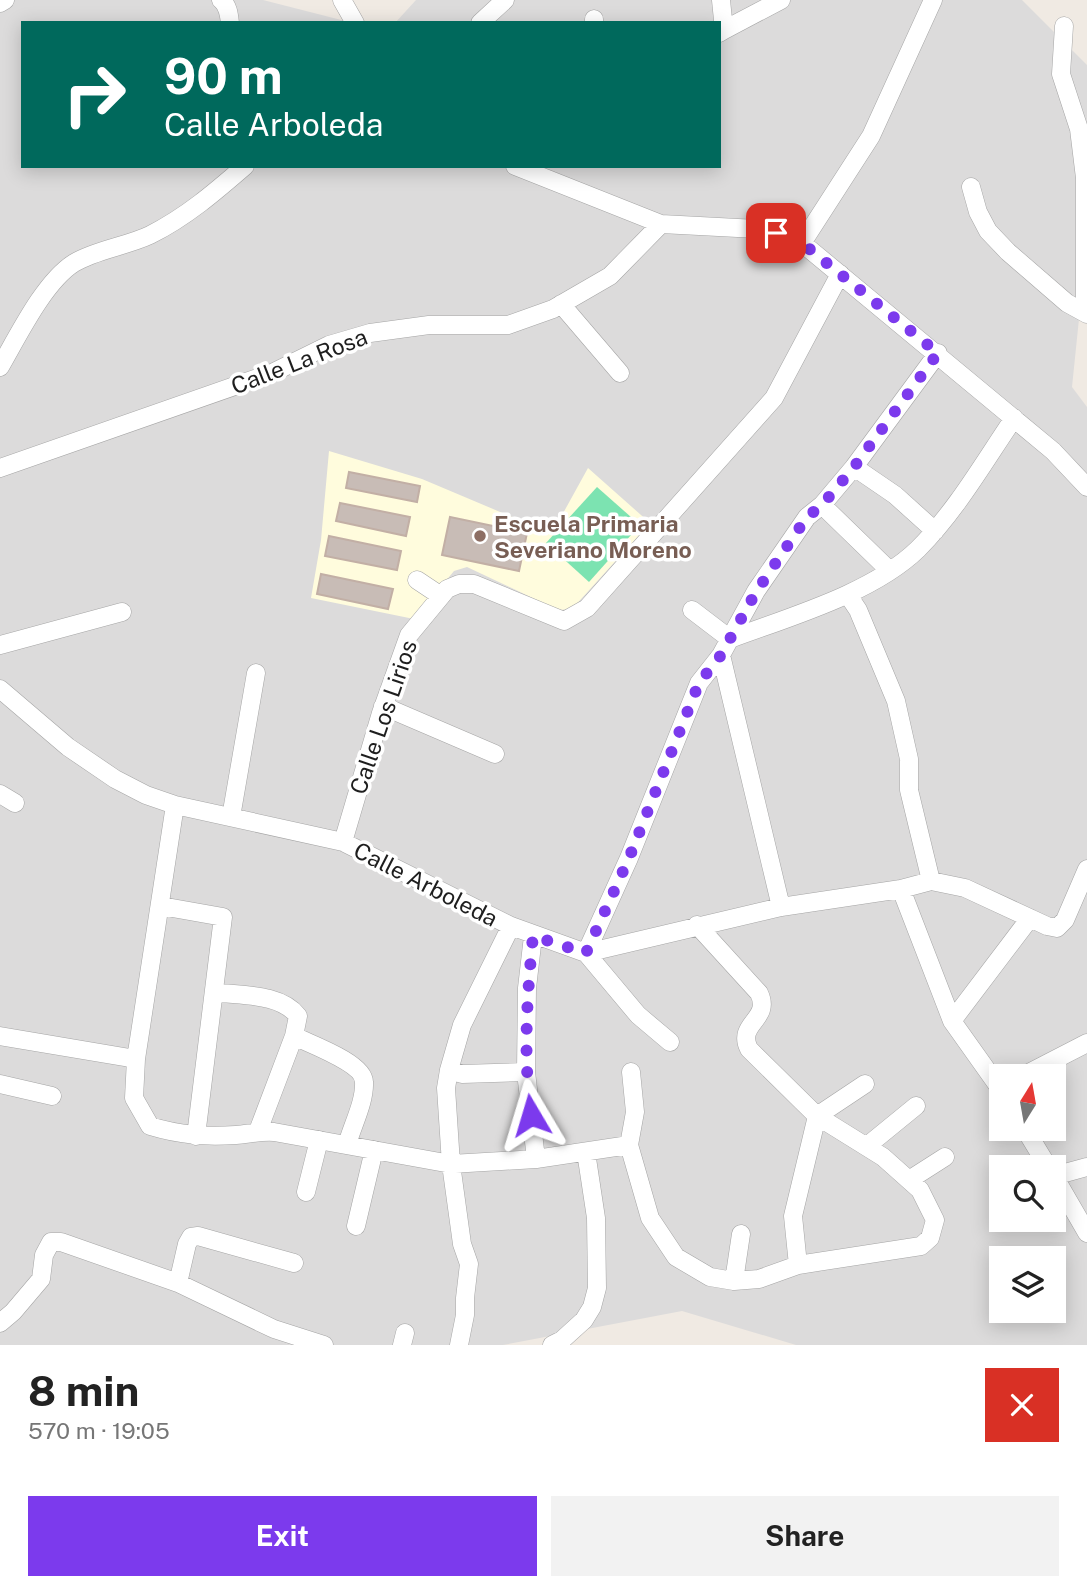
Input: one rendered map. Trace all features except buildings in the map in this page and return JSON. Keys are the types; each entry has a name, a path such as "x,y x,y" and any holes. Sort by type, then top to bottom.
{"street":[{"path":"0,3 5,0"},
{"path":"221,0 225,3 230,21"},
{"path":"342,0 354,21"},
{"path":"483,21 505,0"},
{"path":"721,0 722,32 781,0"},
{"path":"802,243 871,136 933,0"},
{"path":"971,187 978,212 988,230 1008,252 1067,303 1086,313 1084,168 1079,129 1062,74 1064,26"},
{"path":"0,367 30,314 54,282 74,263 148,236 189,214 243,168"},
{"path":"542,171 661,223 757,229 802,243 1053,451 1087,487"},
{"name":"Calle La Rosa","path":"0,467 272,373 339,342 370,333 429,325 508,325 561,304 610,276 661,223"},
{"name":"Calle Los Lirios","path":"343,842 383,706 409,635 447,589 459,584 474,584 564,621 587,608 774,398 840,274"},
{"path":"561,304 620,373"},
{"path":"586,953 629,858 699,683 726,647 756,592 807,517 822,505 854,467 938,353"},
{"path":"726,647 848,595 916,551 935,531 1014,418"},
{"path":"854,467 895,495 935,531"},
{"path":"822,505 889,570"},
{"path":"417,580 441,596"},
{"path":"848,595 858,610 896,701 909,759 909,790 931,881"},
{"path":"692,610 726,647 781,907"},
{"path":"0,645 122,612"},
{"path":"231,817 256,673"},
{"name":"Calle Arboleda","path":"0,689 68,747 115,779 146,795 175,805 343,842 533,936 586,953"},
{"path":"383,706 495,754"},
{"path":"175,805 136,1059 134,1098 150,1126 180,1135 196,1136 239,1135 258,1131 451,1164 536,1159 629,1145"},
{"path":"586,953 781,907 901,889 931,881 965,888 1047,926 1057,928 1065,920 1087,869"},
{"path":"901,889 952,1021 989,1072"},
{"path":"161,906 223,917 196,1136"},
{"path":"952,1021 1030,918"},
{"path":"631,1072 635,1112 629,1145 650,1217 676,1258 710,1277 734,1281 759,1279 798,1265 921,1246 930,1238 935,1220 920,1191 867,1146 817,1116 749,1049 745,1041 746,1031 763,1009 764,1002 759,993 697,925"},
{"path":"459,1345 465,1315 469,1264 462,1244 451,1164 446,1088 462,1025 512,926"},
{"path":"533,936 527,988 526,1072 536,1159"},
{"path":"586,953 638,1015 670,1042"},
{"path":"214,992 276,1000 291,1007 298,1016 294,1036 258,1131"},
{"path":"0,1036 136,1059"},
{"path":"294,1036 348,1062 360,1072 364,1080 362,1096 346,1145"},
{"path":"1046,1064 1087,1043"},
{"path":"449,1070 462,1074 526,1072"},
{"path":"0,1084 52,1096"},
{"path":"798,1265 793,1216 817,1116 865,1084"},
{"path":"867,1146 916,1106"},
{"path":"306,1192 319,1140"},
{"path":"356,1226 374,1150"},
{"path":"552,1345 562,1340 584,1320 592,1307 597,1288 596,1218 586,1152"},
{"path":"909,1180 945,1157"},
{"path":"1066,1173 1087,1167"},
{"path":"1066,1197 1087,1233"},
{"path":"734,1281 741,1234"},
{"path":"178,1283 191,1237 198,1236 294,1263"},
{"path":"0,1323 41,1279 44,1255 51,1242 61,1242 178,1283 274,1329 319,1344"}],"shaded area":[{"path":"0,0 263,0 345,21 21,21 21,168 721,168 721,21 397,21 416,0 1022,0 1087,65 1087,241 1072,387 1087,407 1087,1345 796,1345 682,1311 503,1345 0,1345"},
{"name":"Escuela Primaria Severiano Moreno","path":"329,451 422,479 550,533 588,468 650,523 572,609 558,610 467,567 454,571 414,619 311,598 321,540"}],"green space":[{"path":"597,487 640,525 589,582 546,543"}],"place":[{"name":"Escuela Primaria Severiano Moreno","path":"480,536"}],"route":[{"path":"531,1115 526,1072 527,988 533,936 586,953 629,858 699,683 721,655 756,592 807,517 822,505 854,467 938,353 802,243 776,233"}]}
